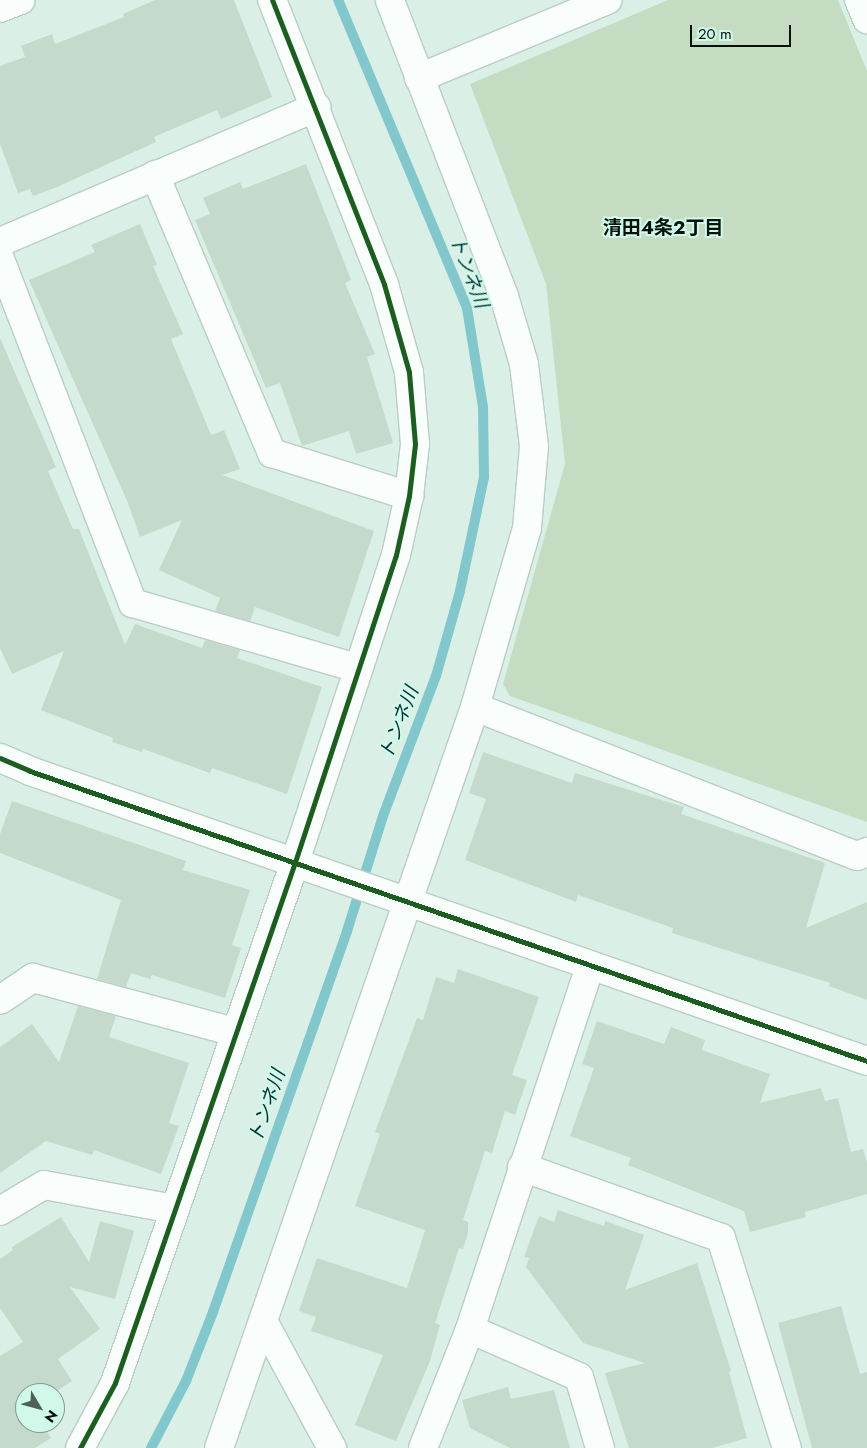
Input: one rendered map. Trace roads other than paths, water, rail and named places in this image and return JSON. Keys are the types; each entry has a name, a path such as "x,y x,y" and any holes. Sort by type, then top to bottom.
{"street":[{"path":"0,8 21,0"},
{"path":"80,1448 115,1383 173,1209 295,862 357,668 396,555 409,496 415,444 409,372 384,284 316,106 272,0"},
{"path":"219,1448 263,1320 396,898 475,706 527,528 534,446 524,364 504,296 390,0"},
{"path":"419,78 608,0"},
{"path":"859,0 867,19"},
{"path":"0,242 316,106"},
{"path":"155,175 272,454 409,496"},
{"path":"0,259 133,603 357,668"},
{"path":"475,706 857,856 867,852"},
{"path":"0,758 30,771 867,1061"},
{"path":"423,1448 470,1330 522,1167 590,966"},
{"path":"0,1000 33,978 235,1032"},
{"path":"522,1167 721,1238 787,1448"},
{"path":"0,1211 44,1184 173,1209"},
{"path":"263,1320 332,1448"},
{"path":"470,1330 579,1377 600,1448"}],"waterway":[{"name":"トンネ川","path":"151,1448 186,1381 213,1312 347,931 383,816 436,676 460,591 484,477 483,407 467,308 338,0"}],"district":[{"name":"清田4条2丁目","path":"663,228"}]}
